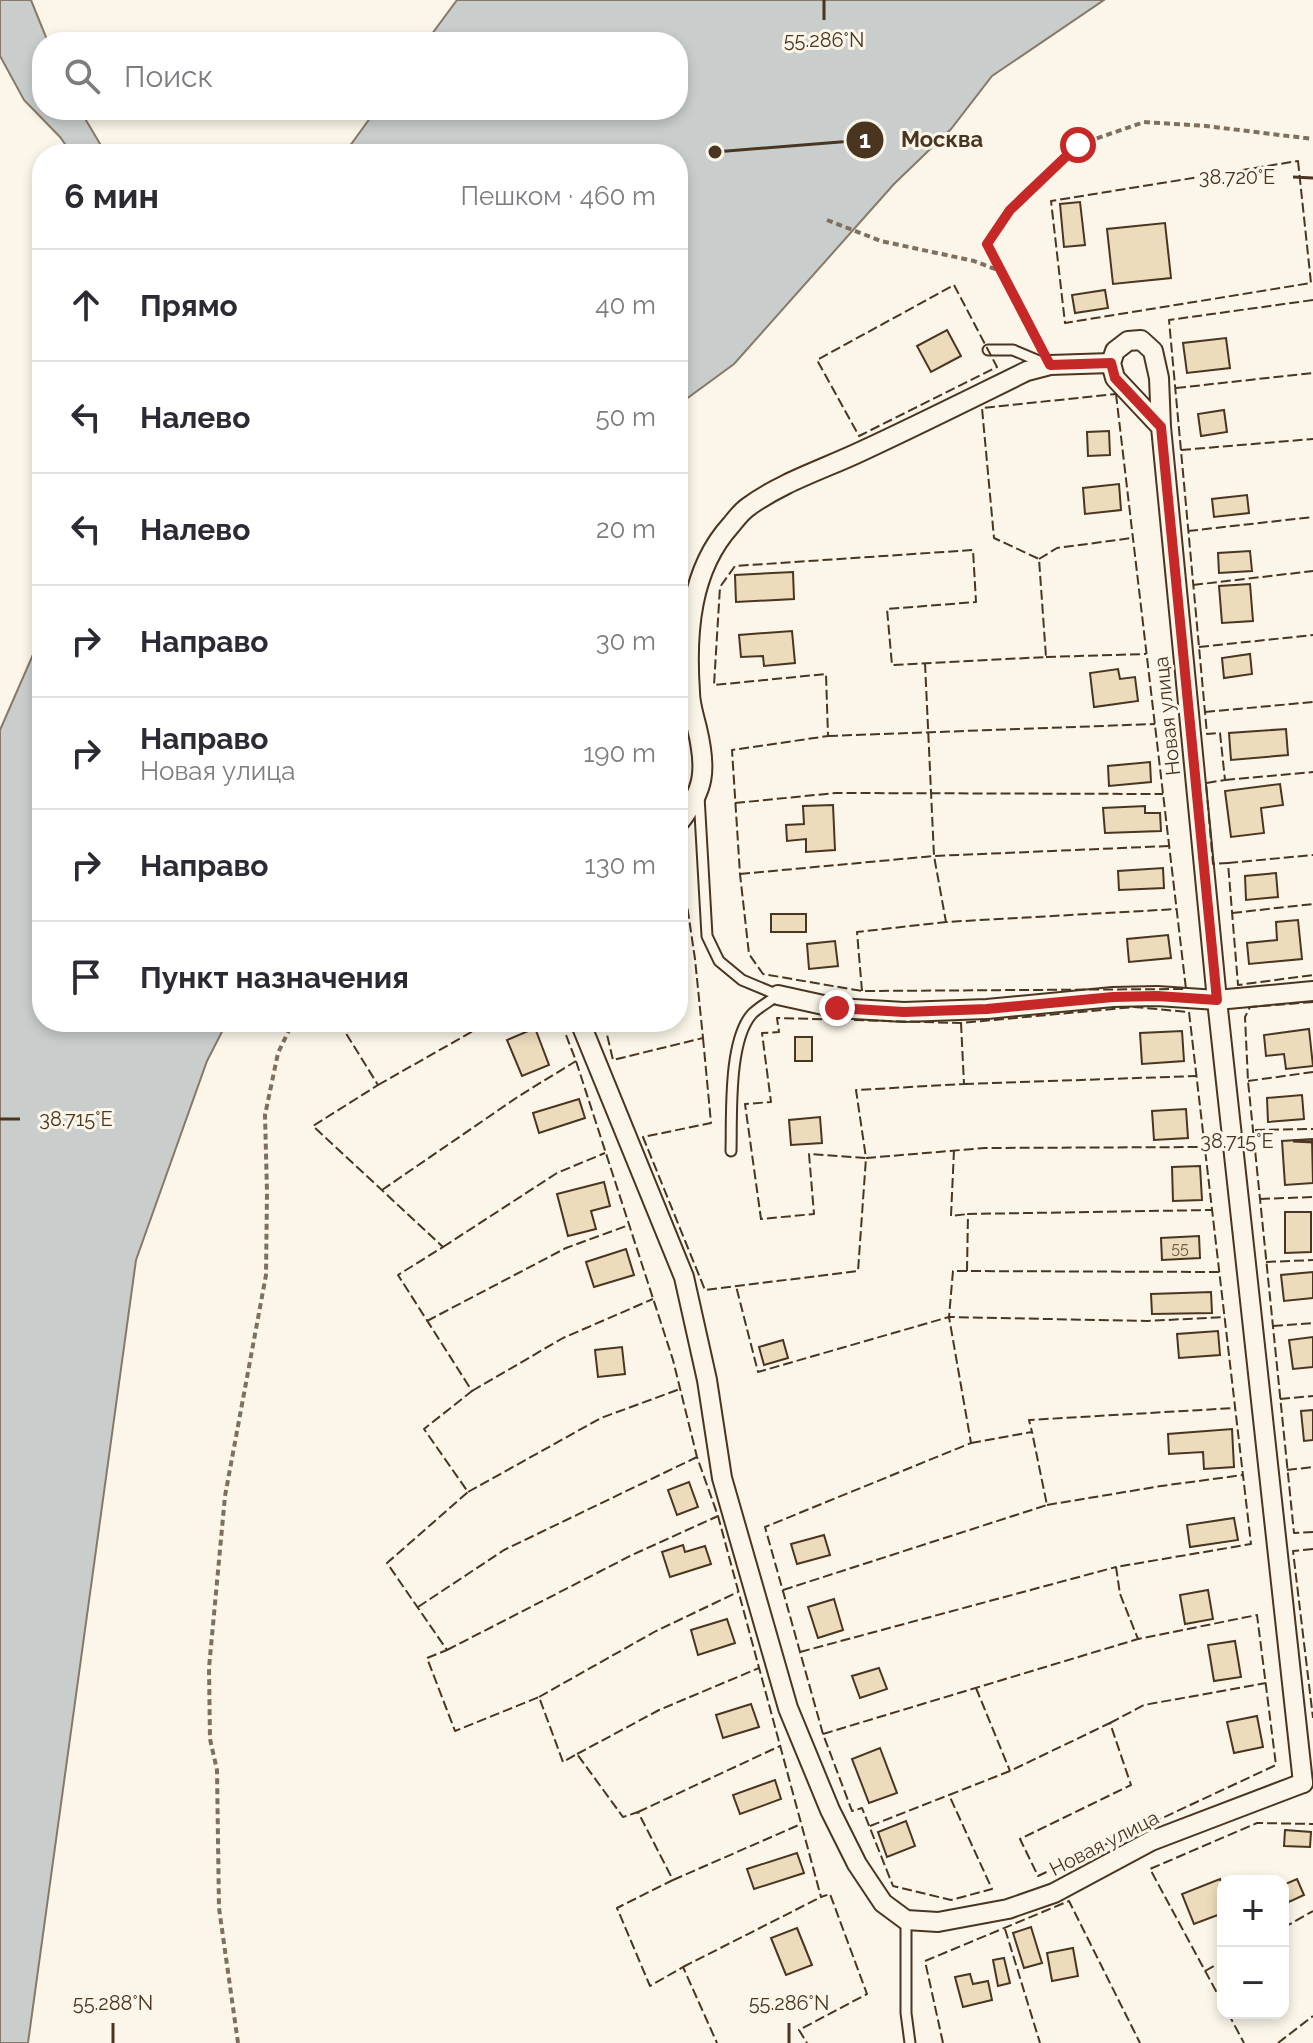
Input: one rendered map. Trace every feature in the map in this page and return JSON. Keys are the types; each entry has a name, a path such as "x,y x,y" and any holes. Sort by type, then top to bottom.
{"street":[{"name":"Новая улица","path":"906,1920 938,1922 1008,1909 1054,1893 1151,1841 1308,1788 1217,1000 1161,427 1159,378 1153,351 1141,340 1128,341 1115,351 1111,363"},
{"path":"688,645 694,601 706,563 722,535 745,509 780,487 861,452 1027,371 1050,365 1111,363 1115,378 1161,427"},
{"path":"688,668 703,774 699,793 688,809"},
{"path":"778,995 837,1008 904,1012 987,1009 1113,997 1217,1000 1313,991"},
{"path":"584,1032 684,1277 707,1380 722,1478 788,1708 830,1810 857,1864 883,1903 906,1920"}],"lane":[{"path":"988,350 1013,350 1050,365"},
{"path":"699,793 707,936 719,961 742,980 778,995"},
{"path":"731,1151 734,1068 741,1036 751,1015 778,995"},
{"path":"906,1920 906,2013 910,2043"}],"path":[{"path":"1050,365 987,244 1010,210 1078,145 1144,122 1313,139"},
{"path":"827,220 881,241 974,261 1000,271"},
{"path":"238,2043 219,1908 217,1770 210,1739 209,1668 225,1496 266,1275 265,1115 278,1053 288,1032"}],"shaded area":[{"path":"0,0 31,0 44,32 32,32 32,108 24,100 0,56"},
{"path":"457,0 1104,0 992,76 951,129 894,184 734,364 688,398 688,144 351,144 369,120 688,120 688,32 433,32"},
{"path":"43,120 86,120 100,144 65,144"},
{"path":"32,657 32,1032 222,1032 207,1061 136,1260 28,2043 0,2043 0,730"}],"building":[{"path":"1080,202 1085,245 1064,247 1060,204"},
{"path":"1165,223 1171,278 1113,284 1107,229"},
{"path":"1105,290 1108,308 1075,313 1072,295"},
{"path":"947,330 961,356 931,372 917,346"},
{"path":"1226,338 1230,368 1187,373 1183,343"},
{"path":"1224,410 1227,432 1201,436 1198,414"},
{"path":"1109,431 1110,455 1088,456 1087,432"},
{"path":"1119,484 1121,510 1085,514 1083,488"},
{"path":"1247,495 1249,513 1214,517 1212,499"},
{"path":"1250,551 1252,571 1219,573 1218,553"},
{"path":"793,572 794,599 736,602 735,575"},
{"path":"1250,584 1253,621 1222,623 1219,586"},
{"path":"792,631 795,663 764,666 763,656 741,657 739,635"},
{"path":"1250,654 1252,674 1224,678 1222,658"},
{"path":"1118,669 1120,679 1135,677 1138,701 1094,707 1090,673"},
{"path":"1286,729 1288,755 1231,760 1229,733"},
{"path":"1150,762 1151,782 1109,786 1108,766"},
{"path":"1280,784 1283,805 1261,808 1264,833 1231,837 1225,791"},
{"path":"833,805 835,850 806,852 806,839 787,841 786,825 804,824 803,806"},
{"path":"1145,806 1145,813 1160,813 1161,831 1105,833 1103,808"},
{"path":"1163,868 1164,888 1119,890 1118,871"},
{"path":"1276,873 1278,897 1246,900 1245,876"},
{"path":"771,914 806,914 806,932 771,932"},
{"path":"1298,920 1302,959 1249,964 1247,943 1277,940 1276,922"},
{"path":"1168,935 1171,958 1129,962 1127,939"},
{"path":"835,941 838,966 809,969 807,944"},
{"path":"1309,1029 1313,1066 1286,1069 1284,1054 1266,1056 1264,1035"},
{"path":"1182,1031 1184,1061 1142,1064 1140,1033"},
{"path":"526,1032 537,1032 549,1065 522,1076 507,1040"},
{"path":"795,1037 812,1037 812,1061 795,1061"},
{"path":"1302,1095 1304,1119 1268,1122 1267,1098"},
{"path":"579,1099 585,1118 539,1133 533,1113"},
{"path":"1186,1109 1188,1138 1154,1140 1152,1111"},
{"path":"820,1117 822,1143 791,1145 789,1120"},
{"path":"1312,1139 1313,1183 1285,1185 1282,1141"},
{"path":"1200,1166 1202,1200 1173,1201 1172,1167"},
{"path":"604,1182 610,1206 591,1211 596,1229 568,1236 557,1194"},
{"path":"1285,1212 1311,1212 1311,1252 1285,1253"},
{"path":"1199,1236 1200,1258 1162,1260 1161,1238"},
{"path":"626,1249 634,1275 594,1287 586,1262"},
{"path":"1313,1272 1313,1298 1284,1301 1281,1275"},
{"path":"1211,1292 1212,1313 1152,1314 1151,1294"},
{"path":"1218,1331 1220,1355 1179,1358 1177,1334"},
{"path":"1313,1337 1313,1367 1293,1369 1289,1340"},
{"path":"783,1340 788,1358 764,1365 759,1347"},
{"path":"622,1347 625,1374 598,1377 595,1350"},
{"path":"1313,1410 1313,1440 1304,1441 1301,1411"},
{"path":"1232,1429 1234,1467 1204,1469 1203,1452 1169,1454 1168,1434"},
{"path":"689,1482 698,1507 677,1515 668,1490"},
{"path":"1234,1518 1238,1540 1190,1547 1187,1525"},
{"path":"824,1535 830,1555 797,1564 791,1544"},
{"path":"683,1545 685,1552 705,1546 711,1564 670,1577 662,1552"},
{"path":"1208,1590 1213,1619 1185,1624 1180,1595"},
{"path":"834,1599 843,1630 818,1638 808,1607"},
{"path":"727,1619 735,1643 698,1655 691,1630"},
{"path":"1235,1641 1241,1677 1214,1681 1208,1645"},
{"path":"879,1668 887,1689 860,1698 852,1676"},
{"path":"751,1704 759,1727 723,1738 716,1715"},
{"path":"1257,1716 1263,1747 1234,1753 1227,1722"},
{"path":"880,1748 897,1793 869,1803 852,1759"},
{"path":"775,1780 781,1799 740,1814 733,1795"},
{"path":"906,1821 915,1846 887,1857 878,1832"},
{"path":"1285,1830 1311,1832 1310,1847 1284,1846"},
{"path":"797,1853 804,1873 754,1889 747,1869"},
{"path":"1297,1879 1304,1895 1289,1902 1289,1882"},
{"path":"1217,1880 1217,1915 1194,1924 1182,1894"},
{"path":"1031,1927 1042,1963 1024,1968 1013,1933"},
{"path":"797,1928 812,1965 786,1975 771,1938"},
{"path":"1073,1948 1078,1976 1052,1981 1047,1953"},
{"path":"1004,1958 1010,1983 998,1986 993,1960"},
{"path":"970,1974 973,1984 988,1981 992,2000 963,2007 955,1977"}],"fence":[{"path":"1298,161 1311,283 1065,323 1051,201 1298,161"},
{"path":"954,285 997,367 859,436 817,360 954,285"},
{"path":"1313,300 1169,320 1207,734 1220,733 1225,780 1206,783 1213,864 1228,863 1238,985 1313,975"},
{"path":"1176,388 1313,373"},
{"path":"1116,394 1186,989 862,991 763,974 749,954 732,750 828,736 826,674 714,685 720,587 735,566 973,550 976,602 887,609 892,665 1046,657 1039,559 994,538 982,408 1116,394"},
{"path":"1181,450 1313,439"},
{"path":"1188,531 1313,517"},
{"path":"1039,559 1057,548 1132,538"},
{"path":"1193,585 1313,571"},
{"path":"1199,647 1313,635"},
{"path":"1046,657 1146,654"},
{"path":"925,663 934,856 946,922 1177,909"},
{"path":"1205,712 1313,702"},
{"path":"828,736 1155,724"},
{"path":"1225,780 1313,772"},
{"path":"735,803 836,793 1163,794"},
{"path":"740,874 934,856 1169,846"},
{"path":"1228,863 1313,855"},
{"path":"1232,913 1313,904"},
{"path":"606,1032 613,1060 703,1038 688,912"},
{"path":"862,991 857,932 946,922"},
{"path":"1313,1002 1250,1007 1245,1017 1248,1081 1294,1533 1313,1532"},
{"path":"703,1038 711,1123 643,1137 705,1290 858,1271 866,1158 809,1154 814,1214 761,1219 745,1104 771,1102 762,1033 779,1032 777,1018 961,1023 1134,1007 1189,1012 1251,1544 1116,1567 1120,1594 1138,1639 1257,1615 1276,1765 1038,1876 1020,1839 1131,1785 1110,1723 1010,1771 949,1795 992,1889 951,1900 893,1886 862,1808 852,1811 823,1734 765,1527 971,1443 949,1317 758,1372 736,1286"},
{"path":"961,1023 964,1084 856,1090 866,1158 985,1148 1205,1147"},
{"path":"345,1032 378,1085 313,1126 443,1247 398,1275 472,1391 424,1429 468,1492 387,1563 447,1650 427,1658 455,1731 539,1697 563,1762 577,1754 623,1817 638,1812 673,1880 617,1908 650,1986 683,1967 717,2043"},
{"path":"378,1085 471,1032"},
{"path":"565,1032 673,1360 697,1457 718,1516 821,1897 830,1894 867,1994 799,2030 807,2043"},
{"path":"382,1190 519,1096 576,1061"},
{"path":"1248,1081 1313,1072"},
{"path":"964,1084 1196,1076"},
{"path":"1255,1130 1313,1129"},
{"path":"954,1150 951,1216 968,1214"},
{"path":"443,1247 557,1173 605,1153"},
{"path":"1260,1199 1313,1197"},
{"path":"967,1271 968,1214 1212,1210"},
{"path":"427,1321 566,1248 629,1225"},
{"path":"1266,1262 1313,1260"},
{"path":"1219,1272 953,1271 949,1317 1147,1321 1225,1317"},
{"path":"472,1391 563,1338 653,1299"},
{"path":"1273,1326 1313,1323"},
{"path":"468,1492 601,1418 680,1389"},
{"path":"1280,1399 1313,1396"},
{"path":"971,1443 1032,1432 1029,1420 1235,1408"},
{"path":"783,1590 1047,1505 1032,1432"},
{"path":"418,1607 504,1550 697,1457"},
{"path":"1287,1470 1313,1467"},
{"path":"1047,1505 1243,1475"},
{"path":"447,1650 632,1555 718,1516"},
{"path":"1313,1549 1293,1551 1313,1718"},
{"path":"800,1652 1116,1567"},
{"path":"539,1697 656,1631 738,1592"},
{"path":"823,1734 1138,1639"},
{"path":"577,1754 659,1710 759,1668"},
{"path":"1110,1723 1144,1705 1266,1683"},
{"path":"976,1688 1010,1771"},
{"path":"638,1812 780,1746"},
{"path":"870,1826 949,1795"},
{"path":"1217,1993 1150,1869 1257,1823 1313,1824"},
{"path":"673,1880 801,1824"},
{"path":"683,1967 821,1897"},
{"path":"943,2043 925,1961 1069,1901 1140,2043"},
{"path":"1289,1925 1313,1911"},
{"path":"1005,1929 1040,2043"},
{"path":"1205,1971 1217,1964"},
{"path":"1278,2043 1313,2016"},
{"path":"1231,2019 1244,2043"}],"place":[{"name":"Москва","path":"715,152"}],"route":[{"path":"837,1008 904,1012 987,1009 1113,997 1217,1000 1161,427 1115,378 1111,363 1050,365 987,244 1010,210 1078,145"}]}
